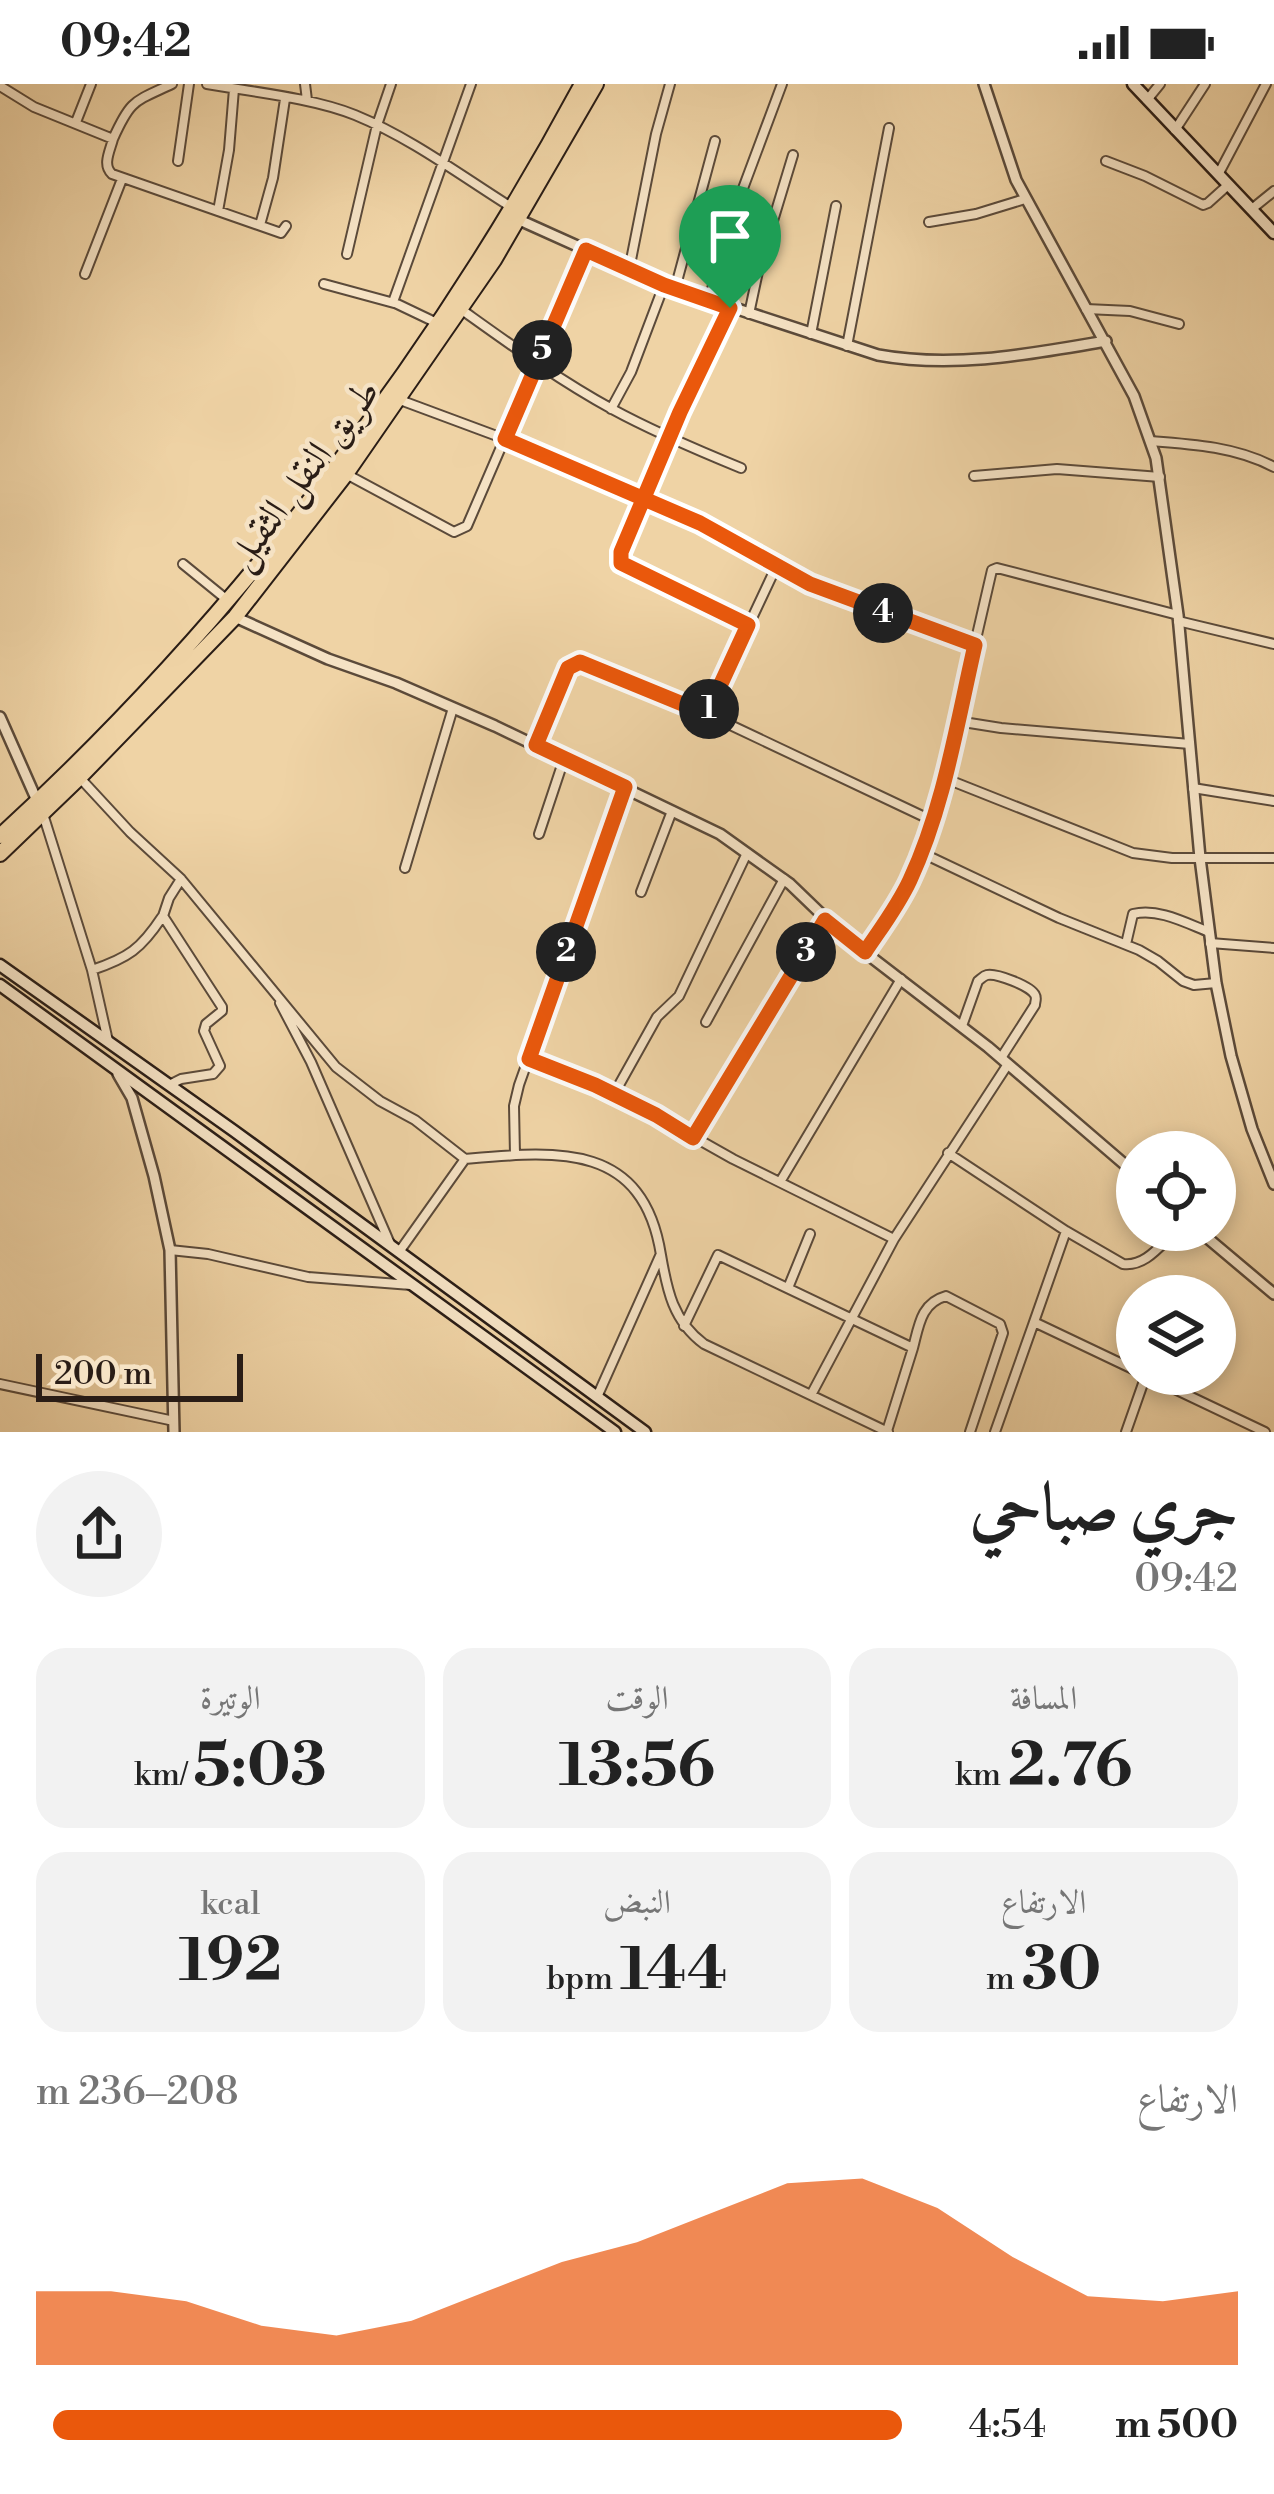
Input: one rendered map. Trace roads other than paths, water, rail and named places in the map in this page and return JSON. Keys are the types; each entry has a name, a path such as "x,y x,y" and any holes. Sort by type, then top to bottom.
{"highway":[{"name":"طريق النقل الثقيل","path":"0,836 79,778 235,617 346,474 462,310 583,84"},
{"name":"طريق النقل الثقيل","path":"0,854 227,600 311,497 438,323 596,84"}],"main road":[{"path":"1133,84 1274,233"},
{"path":"0,965 645,1432"},
{"path":"0,985 616,1432"},
{"path":"502,1348 512,1335"}],"street":[{"path":"76,122 91,84"},
{"path":"172,84 128,108 113,140 108,170 281,233 286,226"},
{"path":"178,161 189,84"},
{"path":"207,84 307,100 355,115 443,161 512,214 586,250 709,302 847,346 905,360 946,362 1106,341"},
{"path":"304,84 307,100"},
{"path":"347,254 391,84"},
{"path":"394,304 471,84"},
{"path":"629,270 670,84"},
{"path":"709,302 723,242 782,84"},
{"path":"984,84 1024,199 1134,396 1160,477 1216,983 1247,1111 1274,1184"},
{"path":"1148,100 1160,84"},
{"path":"1175,130 1205,84"},
{"path":"1219,173 1266,84"},
{"path":"0,86 34,107 113,140"},
{"path":"218,211 234,89"},
{"path":"260,225 273,178 285,99"},
{"path":"847,346 889,128"},
{"path":"611,409 669,287 716,142"},
{"path":"749,314 793,155"},
{"path":"1106,160 1203,205 1229,184"},
{"path":"85,274 122,178"},
{"path":"1253,208 1274,191"},
{"path":"929,223 1024,199"},
{"path":"810,335 836,206"},
{"path":"346,474 454,532 467,526 586,250"},
{"path":"324,284 394,304 438,323"},
{"path":"730,308 668,438 621,552 621,563 748,625"},
{"path":"1086,309 1130,311 1180,324"},
{"path":"462,310 611,409 741,468"},
{"path":"400,400 505,439 700,523 845,599 975,645"},
{"path":"1150,441 1235,452 1274,467"},
{"path":"974,476 1057,469 1160,477"},
{"path":"183,564 227,600"},
{"path":"707,714 777,566"},
{"path":"865,952 901,898 922,854 990,572 994,569 1274,644"},
{"path":"235,617 536,745 672,809 748,852 1116,1156"},
{"path":"536,745 568,668 580,662 707,714 931,820"},
{"path":"405,868 453,708"},
{"path":"0,718 40,808 92,970 108,1042"},
{"path":"957,721 1190,743"},
{"path":"539,834 564,759"},
{"path":"79,778 181,879 327,1057 380,1101 415,1120 465,1159 534,1154 598,1163 626,1178 650,1214 669,1296 684,1326 704,1344 887,1432 928,1304 946,1296 996,1322 1003,1328 970,1432"},
{"path":"944,778 1112,847 1149,856 1274,858"},
{"path":"515,1155 514,1106 625,787"},
{"path":"1193,788 1274,801"},
{"path":"641,892 672,809"},
{"path":"614,1094 657,1017 679,996 748,852"},
{"path":"922,854 1126,944 1194,985 1216,983"},
{"path":"92,970 131,954 152,935 181,879"},
{"path":"706,1022 784,879"},
{"path":"1126,944 1133,914 1138,911 1158,913 1209,937 1274,948"},
{"path":"163,916 222,1007 204,1031 220,1066 217,1072 169,1085"},
{"path":"693,1138 825,920"},
{"path":"811,1395 894,1239 1035,1005 1034,992 1009,979 982,977 962,1026"},
{"path":"780,1182 901,979"},
{"path":"280,1002 395,1249 465,1159"},
{"path":"529,1059 614,1094 894,1239"},
{"path":"0,1384 174,1426 170,1250 132,1098 111,1065"},
{"path":"948,1153 1124,1264 1144,1261 1155,1251"},
{"path":"995,1432 1066,1231"},
{"path":"788,1288 810,1234"},
{"path":"170,1250 308,1277 415,1285"},
{"path":"1223,1251 1274,1294"},
{"path":"597,1397 661,1254"},
{"path":"684,1326 718,1255 913,1348"},
{"path":"1034,1322 1116,1361"},
{"path":"1126,1432 1136,1395"},
{"path":"1187,1395 1265,1432"}]}
